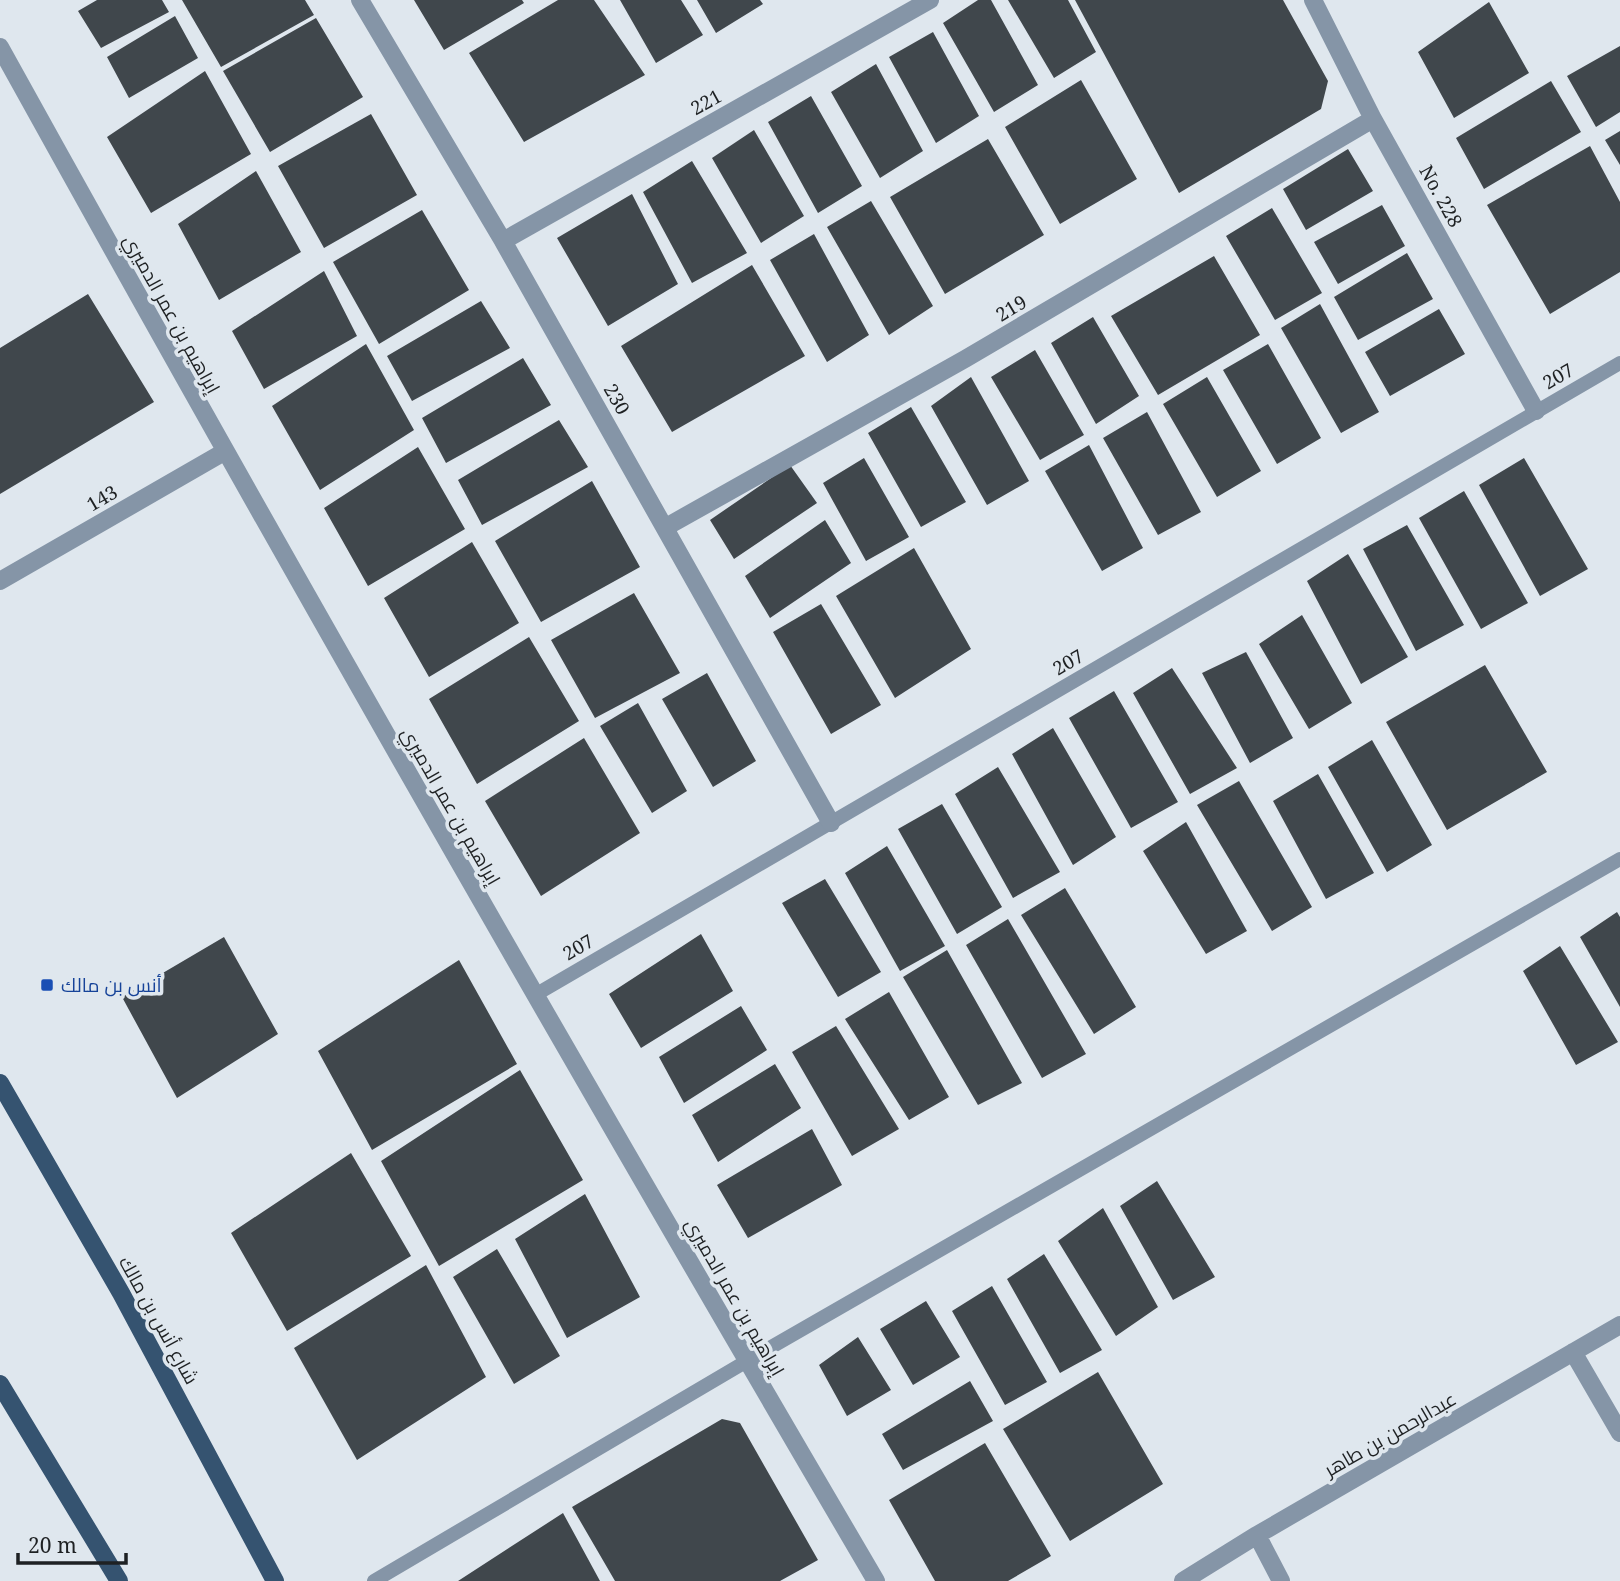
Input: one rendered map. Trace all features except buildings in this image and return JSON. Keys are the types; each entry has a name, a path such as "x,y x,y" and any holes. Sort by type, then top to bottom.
{"main road":[{"name":"شارع أنس بن مالك","path":"0,1083 121,1293 275,1581"},
{"path":"0,1384 119,1581"}],"street":[{"name":"230","path":"360,0 503,241 831,822"},
{"name":"221","path":"503,241 930,0"},
{"name":"No. 228","path":"1313,0 1373,119 1536,411"},
{"name":"إبراهيم بن عمر الدميري","path":"0,47 224,452 535,995 876,1581"},
{"name":"219","path":"666,527 965,359 1373,119"},
{"name":"143","path":"0,581 224,452"},
{"name":"عبدالرحمن بن طاهر","path":"1183,1581 1257,1535 1620,1325"},
{"path":"1573,1352 1620,1433"},
{"path":"1257,1535 1282,1581"}],"lane":[{"name":"207","path":"535,995 1620,363"},
{"path":"374,1581 747,1362 1620,859"}],"place":[{"name":"أنس بن مالك","path":"47,985"}]}
